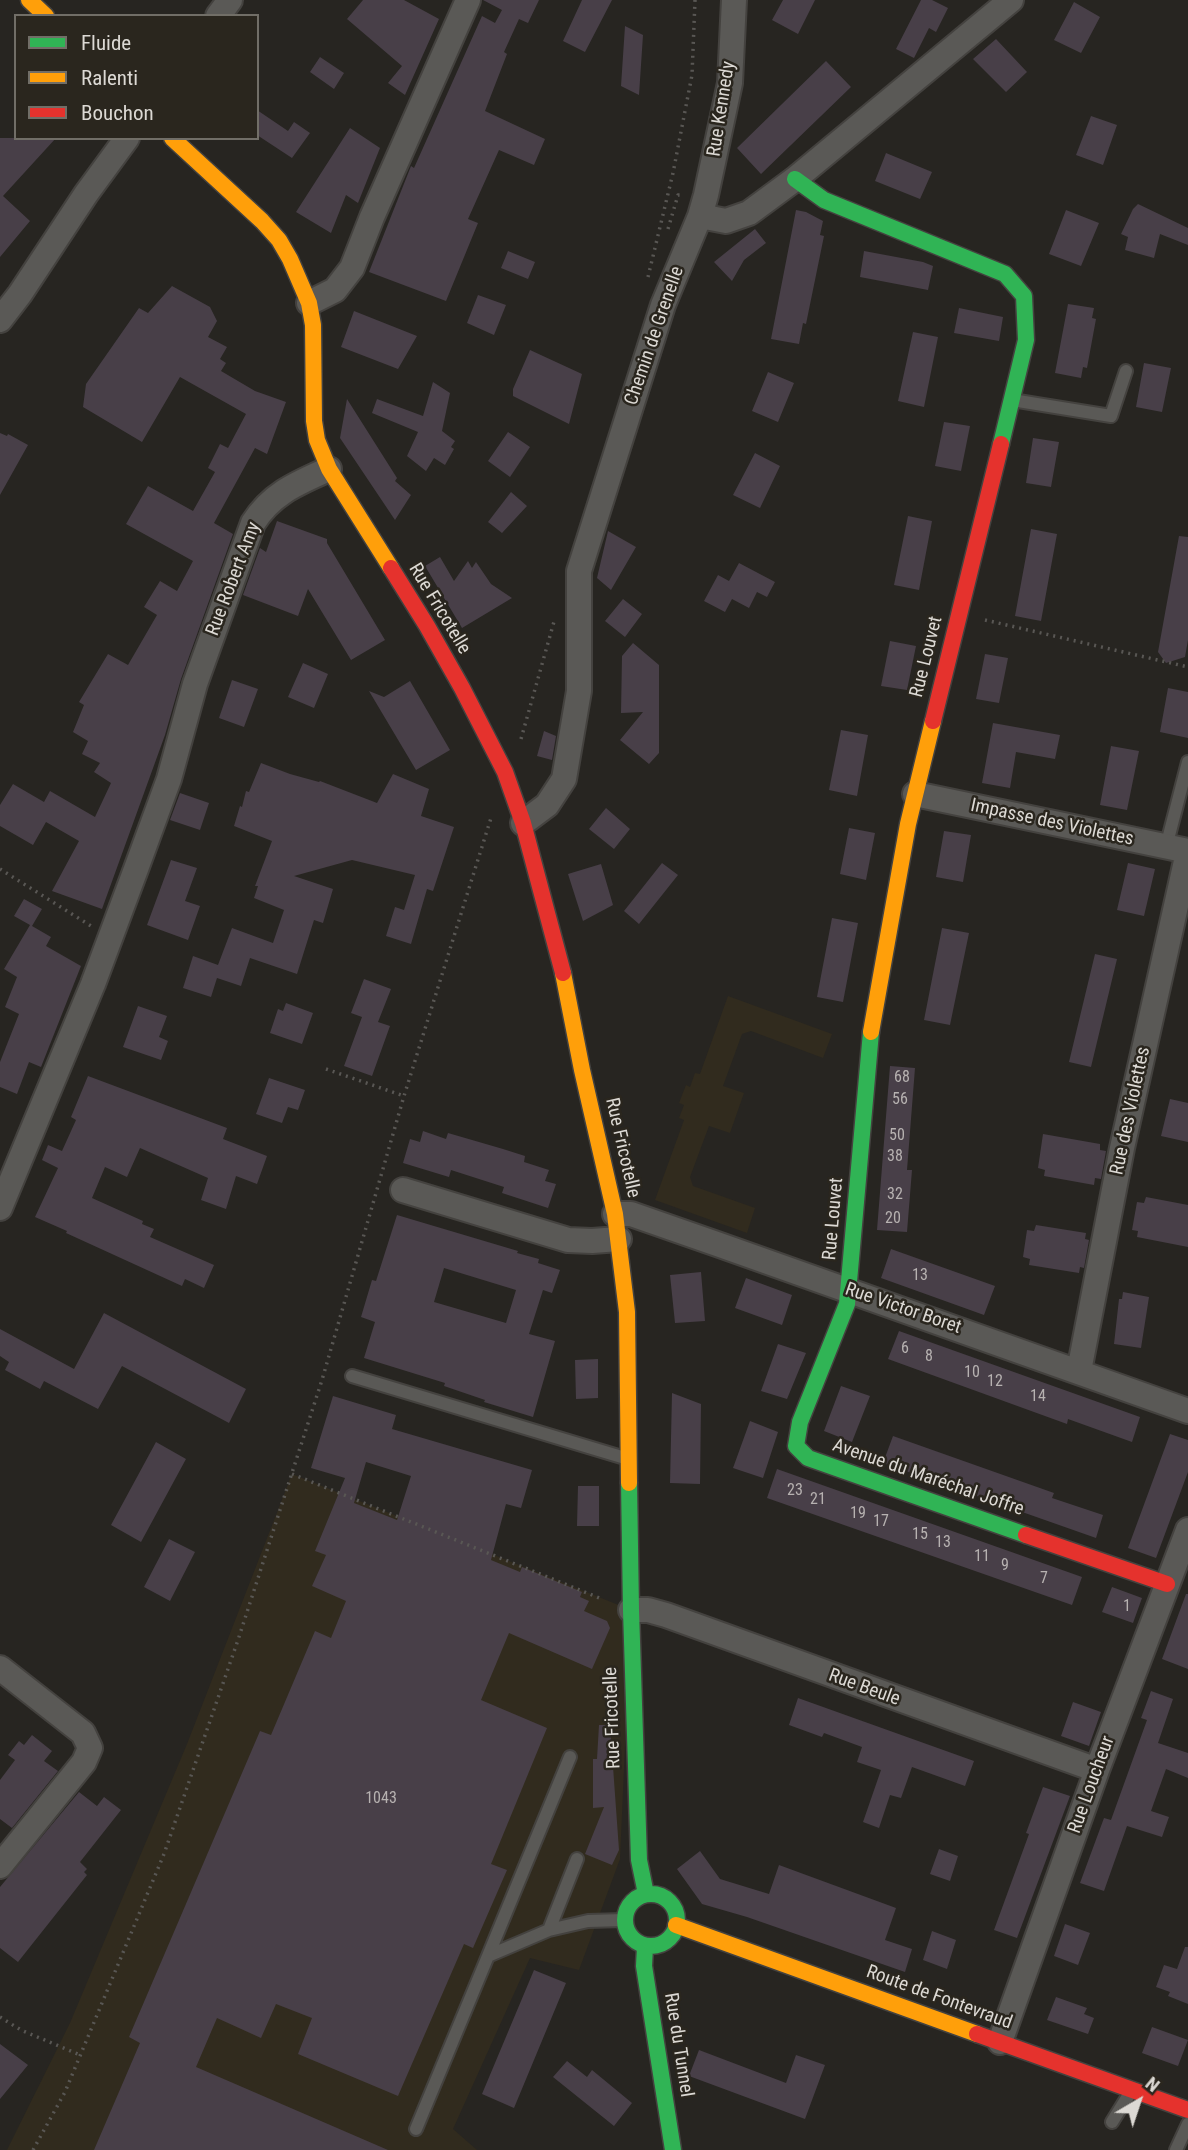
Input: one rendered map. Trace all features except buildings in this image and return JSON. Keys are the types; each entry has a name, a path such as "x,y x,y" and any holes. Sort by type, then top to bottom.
{"street":[{"path":"29,0 44,14"},
{"path":"309,303 335,290 352,268 468,0"},
{"name":"Rue Kennedy","path":"700,216 719,142 730,83 734,0"},
{"path":"700,216 726,221 749,213 795,179 1011,0"},
{"path":"1,317 20,294 126,140"},
{"path":"174,140 262,221 279,240 290,259 309,303 313,325 314,421 317,440 329,469"},
{"name":"Rue Louvet","path":"795,179 824,200 1004,274 1024,296 1026,340 915,794 869,1041 849,1289"},
{"name":"Chemin de Grenelle","path":"523,823 547,805 564,779 579,691 579,571 663,305 700,216"},
{"name":"Rue Fricotelle","path":"329,469 426,626 462,688 505,772 523,823 563,973 615,1214 627,1311 631,1610 639,1860 646,1894"},
{"name":"Rue Robert Amy","path":"0,1208 93,984 169,779 195,684 253,523 264,506 282,493 329,469"},
{"name":"Impasse des Violettes","path":"915,794 1181,850"},
{"name":"Rue des Violettes","path":"1079,1371 1181,850"},
{"path":"403,1190 568,1240 619,1239"},
{"name":"Rue Victor Boret","path":"615,1214 631,1214 1188,1411"},
{"name":"Avenue du Maréchal Joffre","path":"849,1289 847,1304 800,1422 796,1446 808,1458 1167,1584"},
{"name":"Rue Loucheur","path":"1000,2042 1097,1770 1188,1530"},
{"name":"Rue Beule","path":"631,1610 648,1610 666,1615 1097,1770"},
{"path":"0,1668 83,1733 90,1748 84,1762 1,1863"},
{"path":"646,1894 662,1896 669,1902 674,1909 677,1925 663,1943 645,1947 629,1935 624,1920 630,1904 646,1894"},
{"name":"Route de Fontevraud","path":"677,1925 1188,2110"},
{"name":"Rue du Tunnel","path":"645,1947 644,1966 671,2150"}],"lane":[{"path":"1012,400 1111,416 1126,371"},
{"path":"1181,850 1188,762"},
{"path":"352,1376 629,1460"},
{"path":"416,2129 570,1757"},
{"path":"549,1930 577,1859"},
{"path":"488,1956 549,1930 588,1921 624,1920"},
{"path":"1112,2122 1132,2090"},
{"path":"1176,2150 1188,2124"}],"path":[{"path":"648,278 673,173 692,75 695,0"},
{"path":"505,772 523,734 556,613"},
{"path":"959,614 1188,667"},
{"path":"33,2150 65,2092 164,1854 238,1640 323,1380 404,1096 493,810"},
{"path":"0,869 110,938"},
{"path":"326,1069 404,1096"},
{"path":"292,1474 631,1610"},
{"path":"0,2017 21,2030 80,2055"}],"shaded area":[{"path":"728,996 832,1034 823,1058 751,1031 742,1034 723,1086 744,1093 730,1133 709,1126 690,1177 693,1186 755,1208 747,1233 655,1200 684,1120 679,1118 684,1105 679,1103 686,1085 690,1087 695,1073 700,1074"},
{"path":"292,1474 631,1610 620,1859 579,1970 530,1958 453,2129 477,2150 7,2150 70,2023 187,1744"}],"traffic: fast":[{"path":"795,179 824,200 1005,274 1024,296 1026,340 1001,444"},
{"path":"871,1032 847,1304 800,1422 796,1446 808,1458 1026,1535"},
{"path":"629,1483 639,1860 646,1894"},
{"path":"651,1894 661,1896 669,1902 675,1910 677,1920 675,1930 669,1938 661,1944 651,1946 641,1944 633,1938 627,1930 625,1920 627,1910 633,1902 641,1896 651,1894"},
{"path":"645,1947 644,1966 673,2150"}],"traffic: slow":[{"path":"29,0 44,14"},
{"path":"174,140 262,221 279,240 290,259 309,303 313,325 314,421 317,440 329,469 391,568"},
{"path":"871,1032 908,824 933,721"},
{"path":"563,973 615,1214 627,1312 629,1483"},
{"path":"676,1925 977,2034"}],"traffic: jam":[{"path":"933,721 1001,444"},
{"path":"391,568 462,688 505,772 523,823 563,973"},
{"path":"1026,1535 1167,1584"},
{"path":"977,2034 1188,2110"}]}
